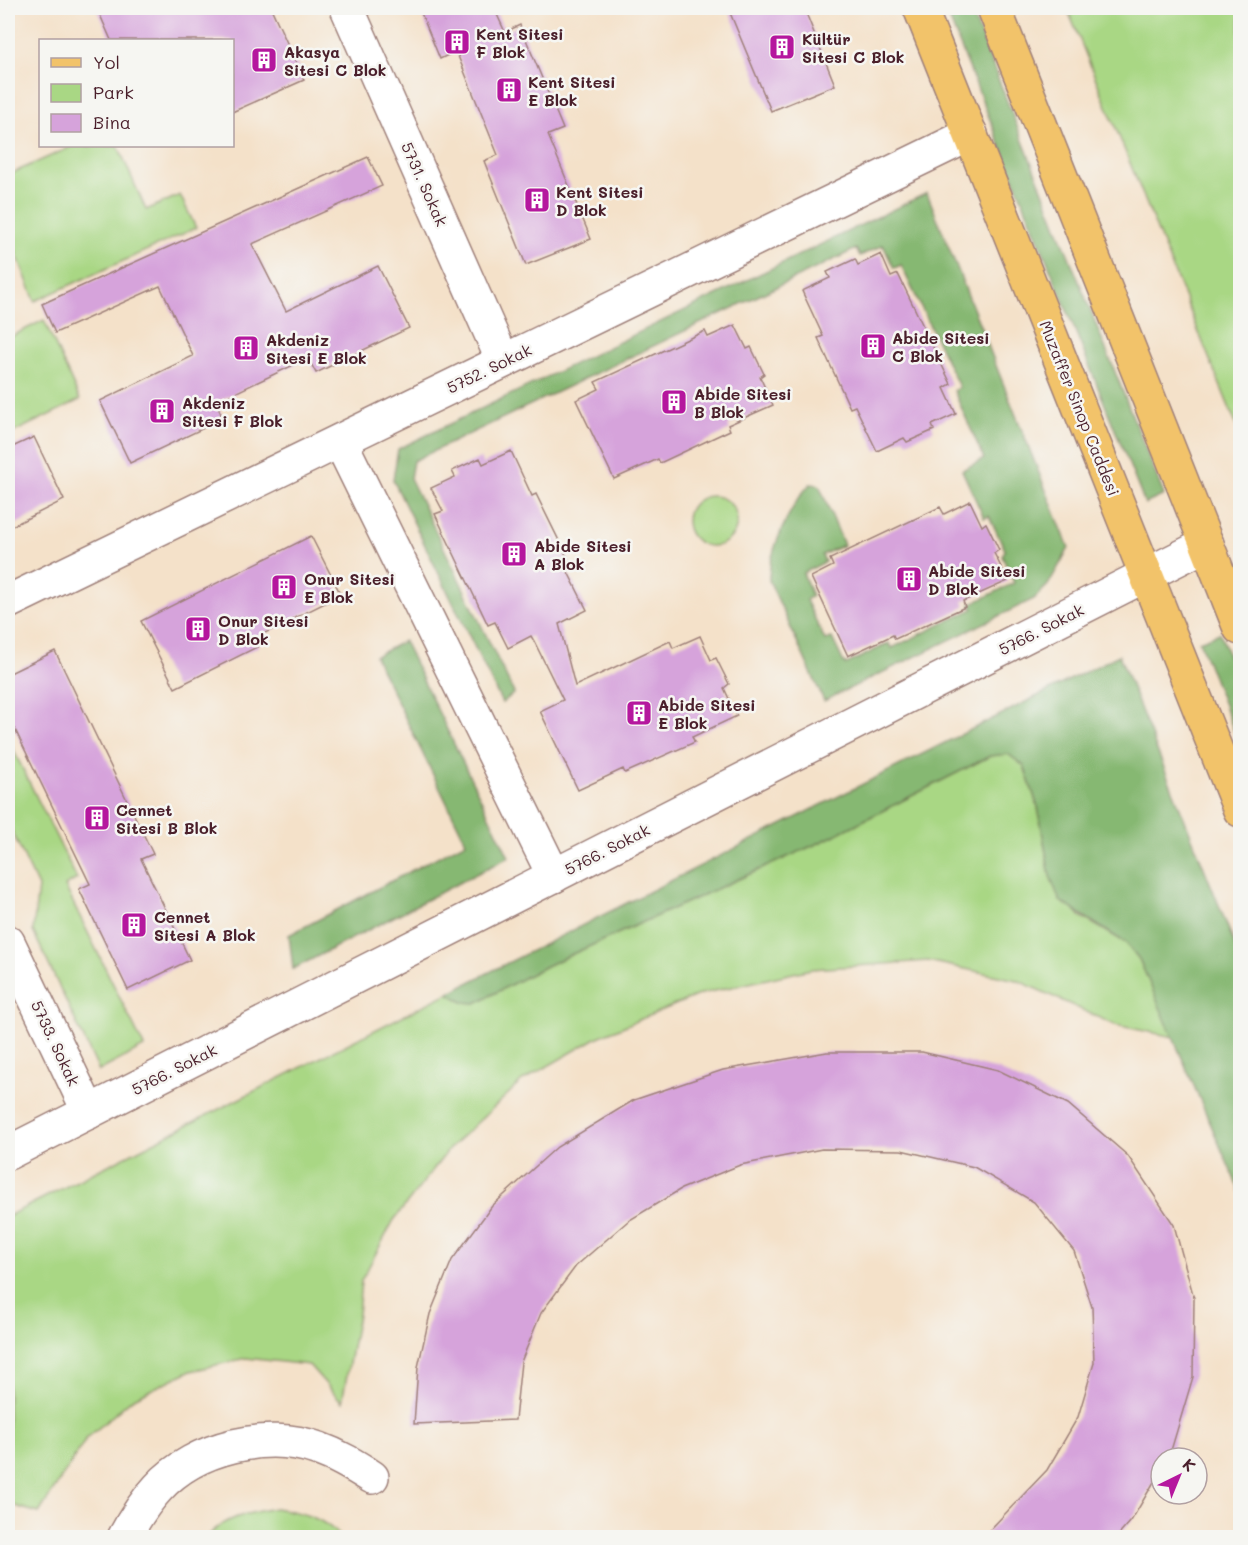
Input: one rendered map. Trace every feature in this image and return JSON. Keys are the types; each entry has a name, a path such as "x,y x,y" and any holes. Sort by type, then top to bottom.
{"main road":[{"name":"Muzaffer Sinop Caddesi","path":"920,8 1240,810"},
{"path":"994,8 1240,628"}],"street":[{"name":"5731. Sokak","path":"347,8 503,361"},
{"name":"5752. Sokak","path":"8,602 970,134"},
{"path":"340,441 554,876"},
{"name":"5766. Sokak","path":"8,1153 1208,544"},
{"name":"5733. Sokak","path":"8,942 89,1112"},
{"path":"124,1538 137,1513 159,1486 186,1465 218,1450 253,1443 288,1442 317,1448 337,1456 372,1477"}],"green space":[{"path":"945,8 970,8 1164,495 1145,504"},
{"path":"1067,8 1240,8 1240,434"},
{"path":"71,147 118,147 146,210 180,195 196,228 35,301 8,232 8,175"},
{"path":"927,193 1069,548 1048,585 1034,599 824,701 769,580 773,555 782,529 795,504 810,484 819,485 844,545 822,555 825,562 803,573 812,596 806,600 825,640 832,638 845,665 889,643 892,648 973,609 971,604 1014,583 1002,556 1005,550 989,516 984,518 962,470 984,459 954,391 959,387 901,265 894,268 883,245 860,256 856,249 413,461 410,478 514,693 502,703 393,480 398,449"},
{"path":"44,320 80,400 8,435 8,338"},
{"path":"707,496 717,496 730,503 737,516 737,526 730,539 717,546 707,546 698,542 691,535 687,526 687,516 691,507 698,500"},
{"path":"1220,633 1240,686 1240,746 1199,641"},
{"path":"404,641 509,857 293,969 289,935 466,842 375,656"},
{"path":"1119,655 1240,958 1240,1192 1139,959 1126,943 1060,901 1050,876 1038,807 1024,766 1008,754 990,756 823,841 548,965 476,1003 463,1002 448,993"},
{"path":"8,739 77,879 65,886 144,1047 99,1071 33,931 38,887 8,823"},
{"path":"1008,754 1024,766 1038,807 1050,876 1080,916 1126,943 1139,959 1174,1037 1115,1025 1017,980 928,961 811,969 701,994 598,1037 522,1081 450,1148 394,1220 361,1281 358,1315 342,1402 309,1365 246,1358 187,1372 132,1399 86,1439 39,1513 8,1504 8,1216 448,993 463,1002 476,1003 548,965 823,841 990,756"},
{"path":"275,1508 319,1520 341,1537 207,1537 230,1520"}],"building":[{"name":"Akasya Sitesi C Blok","path":"97,8 271,8 304,80 234,111 234,39 111,39"},
{"path":"419,8 494,8 505,32 520,25 563,129 548,135 591,239 526,265 484,161 498,155 456,51 440,59"},
{"name":"Kültür Sitesi C Blok","path":"728,8 804,8 835,85 771,111"},
{"path":"368,157 382,186 252,244 286,311 378,266 409,328 316,373 308,358 216,402 223,419 130,463 100,401 193,356 160,286 55,333 42,304"},
{"name":"Abide Sitesi C Blok","path":"881,254 891,277 898,274 951,384 944,388 956,414 932,425 934,430 907,442 904,438 877,451 855,406 850,408 818,338 823,336 802,291 830,278 827,272 855,259 858,265"},
{"name":"Abide Sitesi B Blok","path":"735,325 747,349 751,347 764,374 760,377 773,405 728,425 730,430 660,463 658,459 614,479 576,400 599,389 595,382 705,331 708,337"},
{"path":"34,437 64,500 8,528 8,449"},
{"path":"511,451 532,496 536,494 570,563 565,566 587,610 559,624 575,686 670,641 673,648 700,636 711,660 716,658 729,684 724,688 737,716 692,737 695,742 625,773 623,769 578,790 540,711 563,700 534,641 531,636 508,648 495,622 488,625 435,514 443,511 431,488 455,477 452,471 480,458 483,464"},
{"name":"Abide Sitesi D Blok","path":"970,501 982,526 986,523 999,550 994,553 1008,581 963,601 965,607 895,639 893,635 848,656 811,577 833,566 830,559 940,507 944,514"},
{"path":"311,536 341,595 255,638 259,646 175,688 141,621"},
{"path":"55,651 153,854 141,859 190,960 128,990 79,889 90,884 8,715 8,674"},
{"path":"827,1052 922,1052 998,1070 1068,1104 1128,1156 1174,1225 1194,1298 1193,1377 1172,1446 1149,1446 1149,1490 1131,1521 1116,1538 982,1538 1047,1470 1078,1417 1094,1363 1092,1307 1074,1251 1034,1202 974,1167 901,1150 822,1149 740,1165 681,1189 628,1221 576,1266 541,1313 521,1362 515,1420 414,1424 418,1367 430,1314 452,1260 492,1206 557,1147 634,1100 723,1070"}],"place":[{"name":"Kent Sitesi F Blok","path":"457,42"},
{"name":"Kültür Sitesi C Blok","path":"782,47"},
{"name":"Akasya Sitesi C Blok","path":"264,60"},
{"name":"Kent Sitesi E Blok","path":"509,90"},
{"name":"Kent Sitesi D Blok","path":"537,200"},
{"name":"Abide Sitesi C Blok","path":"873,346"},
{"name":"Akdeniz Sitesi E Blok","path":"246,348"},
{"name":"Abide Sitesi B Blok","path":"674,402"},
{"name":"Akdeniz Sitesi F Blok","path":"162,411"},
{"name":"Abide Sitesi A Blok","path":"514,554"},
{"name":"Abide Sitesi D Blok","path":"909,579"},
{"name":"Onur Sitesi E Blok","path":"284,587"},
{"name":"Onur Sitesi D Blok","path":"198,629"},
{"name":"Abide Sitesi E Blok","path":"639,713"},
{"name":"Cennet Sitesi B Blok","path":"97,818"},
{"name":"Cennet Sitesi A Blok","path":"134,925"}]}
